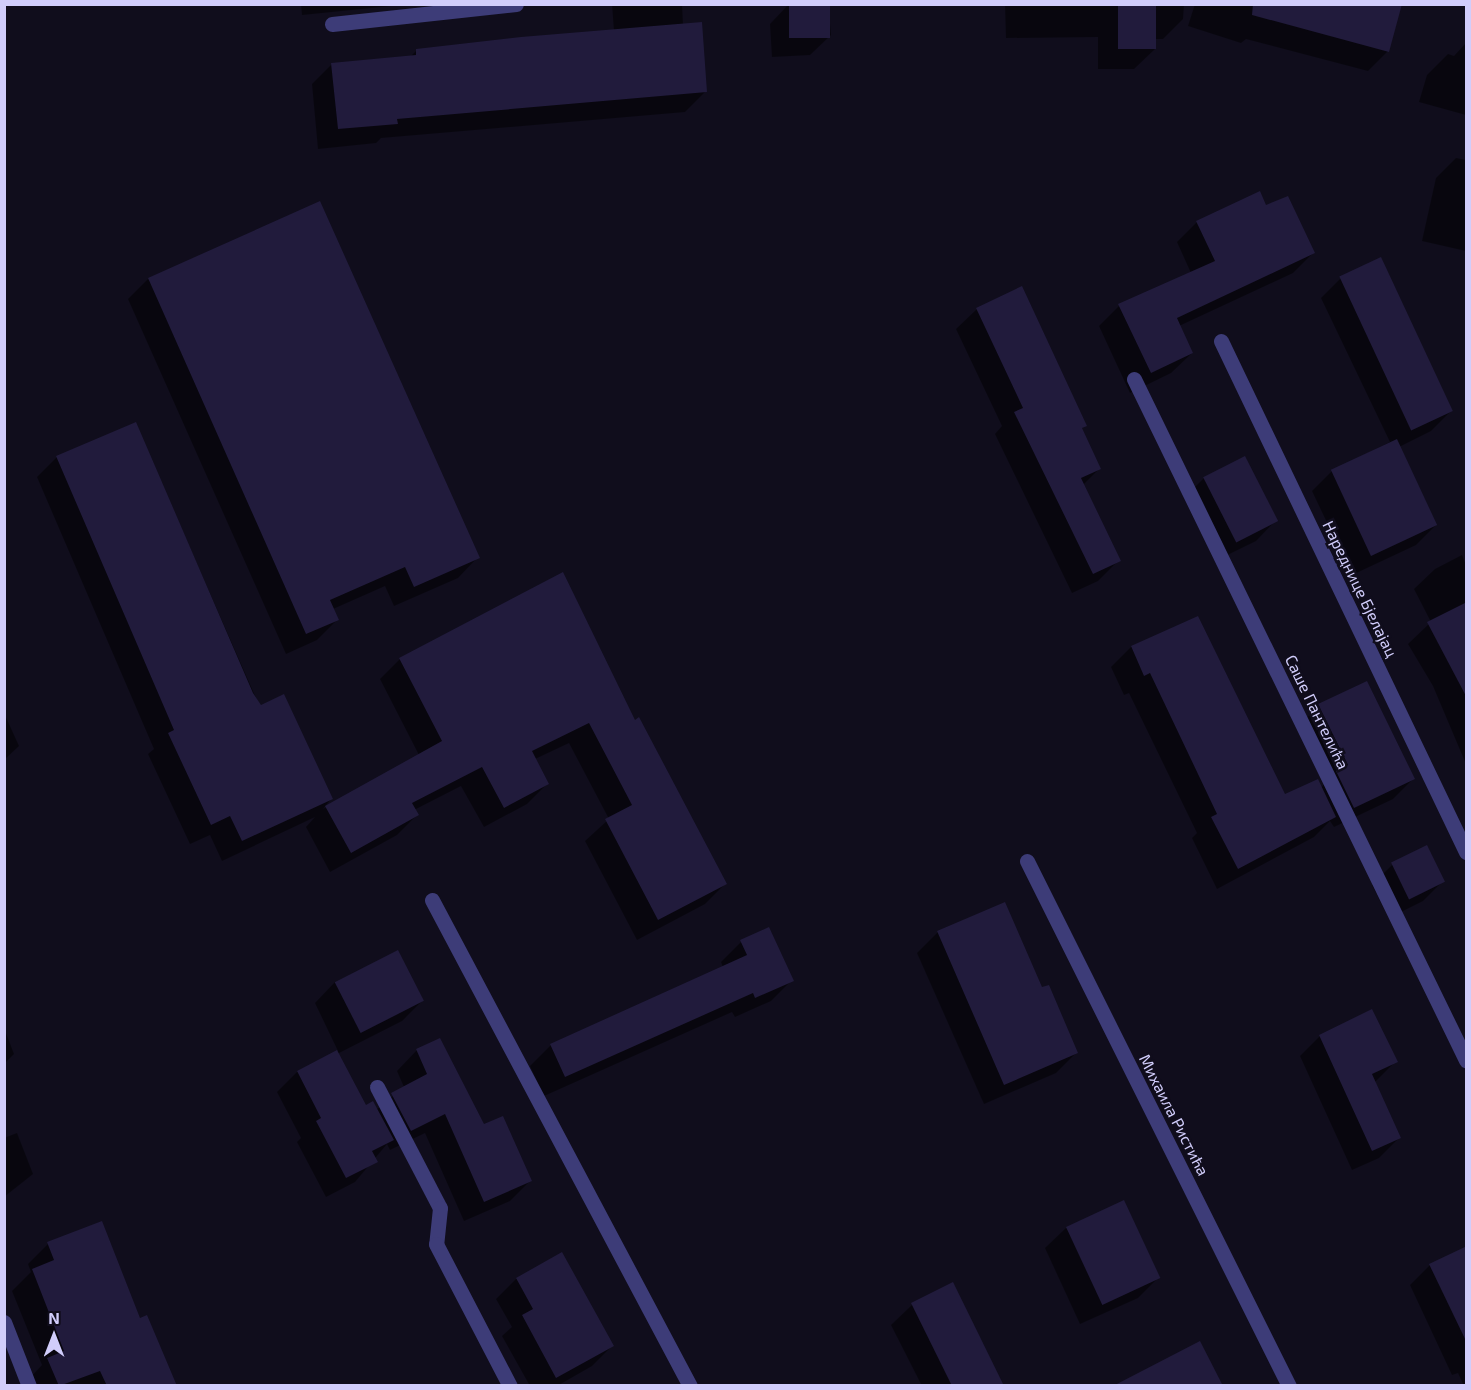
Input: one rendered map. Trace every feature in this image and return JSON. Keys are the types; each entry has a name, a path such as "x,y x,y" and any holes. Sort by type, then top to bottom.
{"street":[{"path":"332,24 516,4"},
{"name":"Нареднице Бјелајац","path":"1221,340 1467,852"},
{"name":"Саше Пантелића","path":"1134,379 1467,1060"},
{"name":"Михаила Ристића","path":"1027,861 1289,1386"},
{"path":"432,900 690,1386"},
{"path":"377,1087 440,1208 436,1244 510,1386"},
{"path":"4,1322 28,1386"}],"building":[{"path":"789,4 830,4 830,38 789,38"},
{"path":"1118,4 1156,4 1156,49 1118,49"},
{"path":"1253,4 1402,4 1389,52 1252,15"},
{"path":"702,22 707,92 397,119 398,124 338,129 331,63 416,55 416,49 521,37"},
{"path":"1260,191 1266,205 1288,196 1315,253 1177,318 1193,353 1151,373 1118,304 1215,261 1196,221"},
{"path":"320,201 480,558 414,587 405,567 330,600 339,620 306,634 148,278"},
{"path":"1381,257 1453,411 1411,431 1339,276"},
{"path":"1022,286 1087,426 1082,428 1101,469 1081,478 1121,561 1093,574 1014,412 1023,408 976,308"},
{"path":"136,422 253,693 261,705 284,694 333,799 242,841 230,816 211,825 168,733 174,730 56,456"},
{"path":"1397,439 1437,525 1371,556 1331,470"},
{"path":"1245,456 1278,521 1236,542 1203,477"},
{"path":"563,572 635,720 639,717 727,884 658,920 605,819 632,805 589,723 532,751 549,784 504,808 482,767 412,803 419,815 351,853 325,806 442,741 399,658"},
{"path":"1467,602 1467,698 1427,622"},
{"path":"1198,616 1285,794 1318,779 1336,817 1238,869 1211,817 1217,814 1150,673 1144,676 1131,646"},
{"path":"1367,681 1415,779 1354,808 1336,771 1348,765 1318,704"},
{"path":"1427,845 1445,882 1409,899 1391,863"},
{"path":"1005,902 1042,987 1049,985 1078,1053 1004,1085 937,931"},
{"path":"769,927 794,981 755,998 753,993 565,1077 550,1044 747,955 740,940"},
{"path":"398,950 424,1001 361,1033 335,982"},
{"path":"1372,1009 1398,1062 1372,1074 1401,1138 1372,1151 1319,1035"},
{"path":"440,1038 484,1124 503,1116 532,1181 484,1202 445,1114 411,1131 391,1093 427,1074 416,1049"},
{"path":"337,1050 366,1105 373,1101 394,1140 372,1151 378,1162 346,1178 316,1121 321,1118 297,1071"},
{"path":"1124,1200 1160,1278 1102,1305 1066,1227"},
{"path":"102,1221 140,1318 147,1315 177,1386 107,1386 100,1371 59,1386 47,1358 64,1351 32,1269 54,1260 47,1242"},
{"path":"1467,1246 1467,1343 1429,1264"},
{"path":"562,1252 614,1346 556,1378 522,1315 533,1309 516,1278"},
{"path":"953,1282 1004,1386 952,1386 911,1303"},
{"path":"1200,1341 1223,1386 1113,1386"}]}
